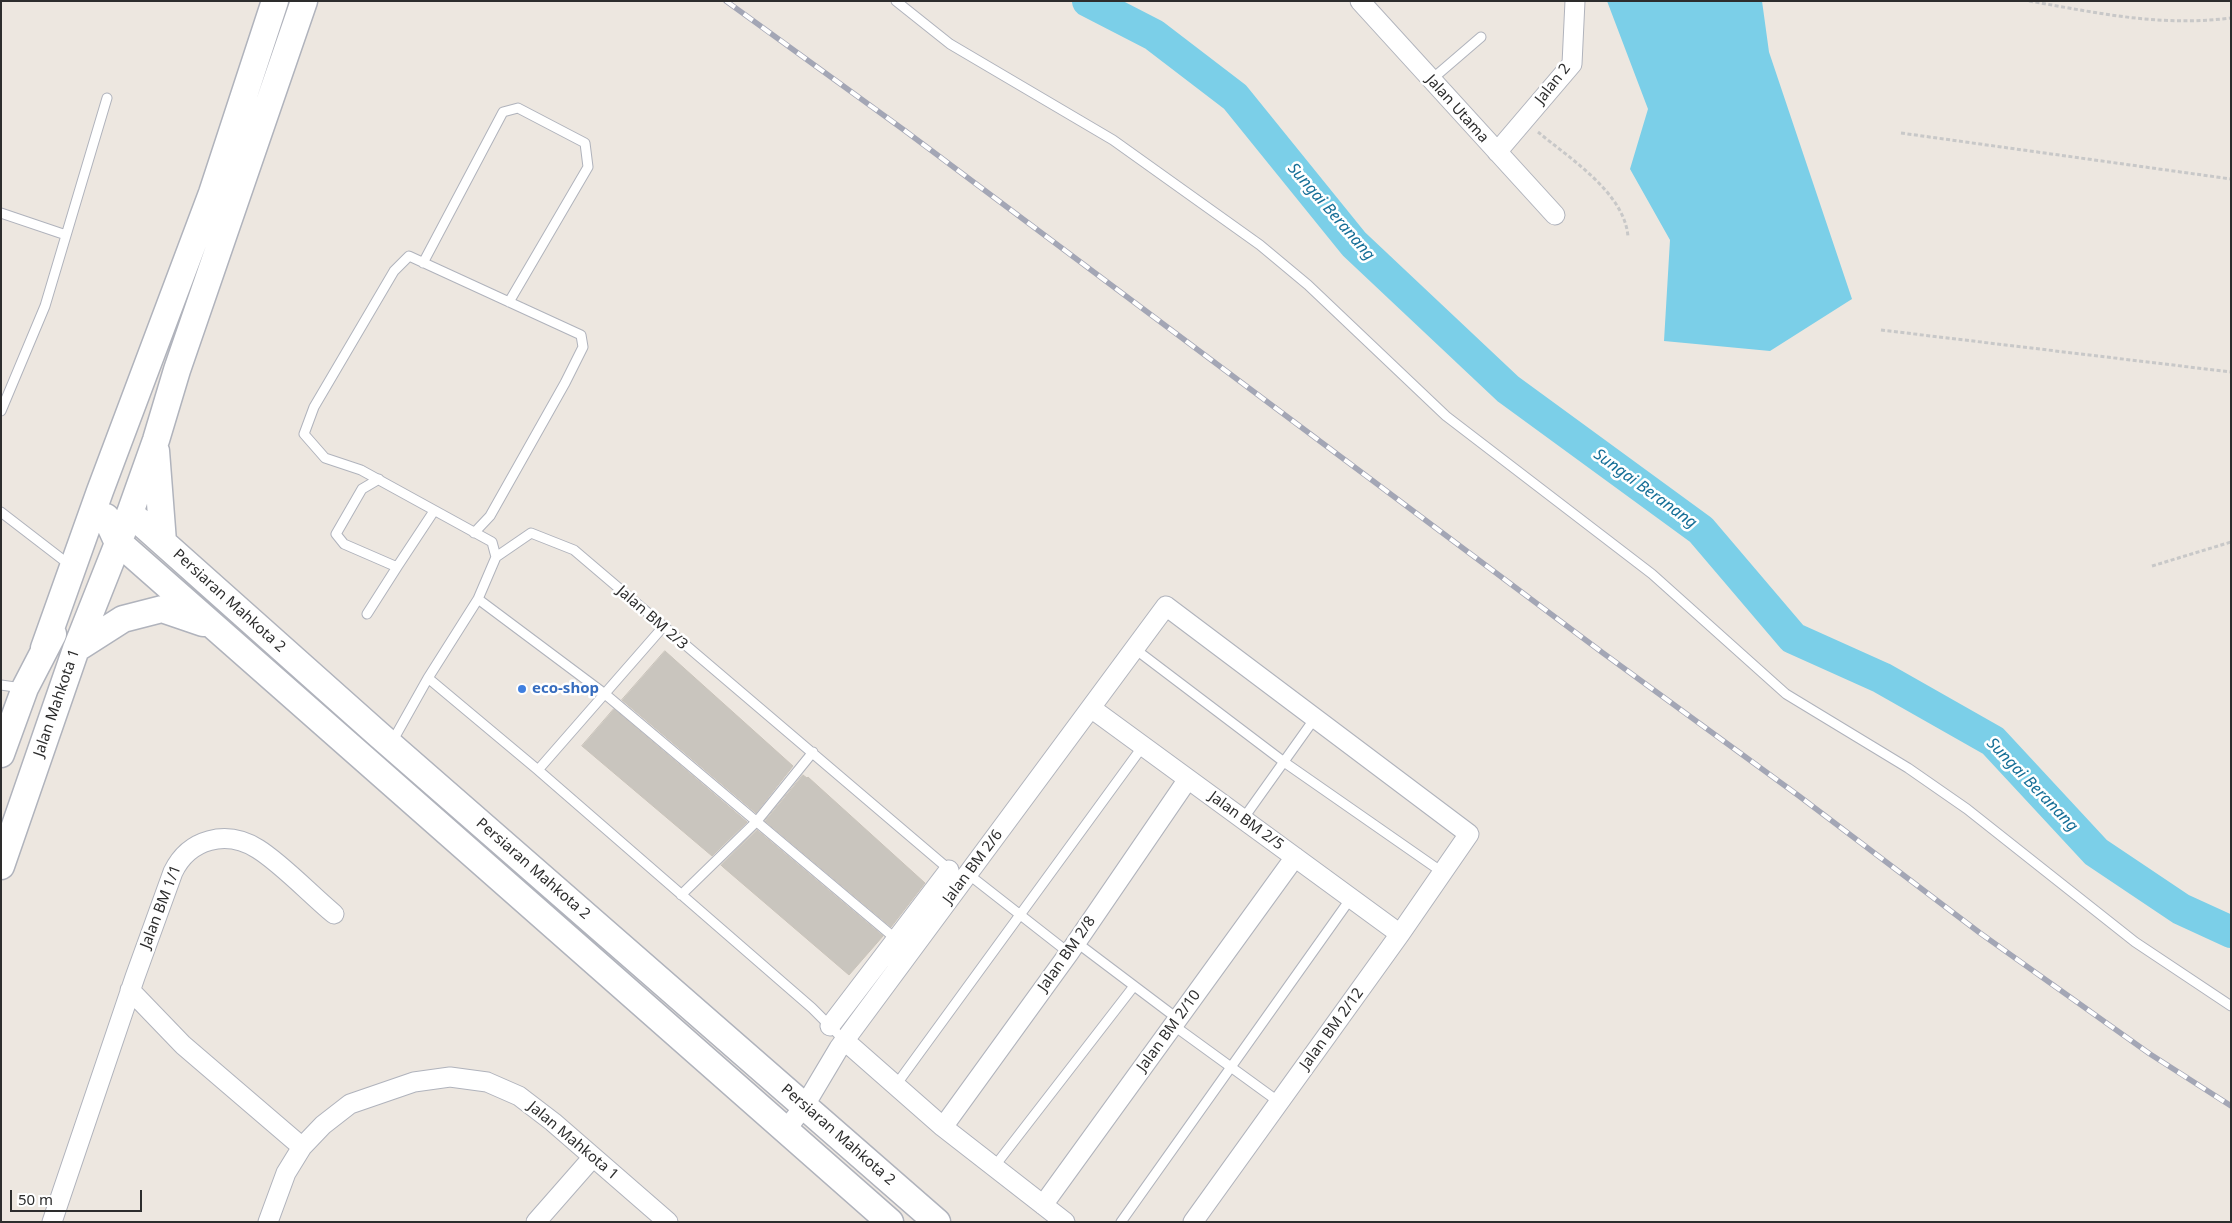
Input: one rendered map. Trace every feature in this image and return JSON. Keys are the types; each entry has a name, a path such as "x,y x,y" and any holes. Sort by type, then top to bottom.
{"main road":[{"path":"44,648 212,192 275,1"},
{"path":"44,648 74,598 156,440 177,370 304,1"},
{"path":"118,541 118,515 124,468 154,372 169,307"},
{"path":"156,440 163,542"},
{"name":"Persiaran Mahkota 2","path":"118,515 163,542 390,744 937,1222"},
{"name":"Persiaran Mahkota 2","path":"118,541 890,1222"},
{"name":"Jalan Mahkota 1","path":"1,866 76,649 118,541"},
{"path":"76,649 123,619 162,609 214,626"},
{"name":"Jalan Mahkota 1","path":"1,754 13,687 44,648"}],"street":[{"name":"Jalan Utama","path":"1360,1 1556,215"},
{"name":"Jalan 2","path":"1497,152 1572,64 1575,1"},
{"name":"Jalan BM 2/6","path":"785,1131 805,1105 844,1040 960,875 1091,708 1166,606 1314,718"},
{"name":"Jalan BM 2/5","path":"1091,708 1400,934"},
{"name":"Jalan BM 2/12","path":"1194,1222 1400,934 1469,834 1314,718"},
{"name":"Jalan BM 2/8","path":"943,1127 1073,947 1188,779"},
{"name":"Jalan BM 1/1","path":"52,1222 130,990 178,861 195,845 212,840 228,839 257,848 334,914"},
{"name":"Jalan BM 2/10","path":"1043,1205 1295,857"},
{"path":"830,1026 896,939 960,875"},
{"path":"130,990 183,1045 302,1147"},
{"path":"844,1040 943,1127 1065,1222"},
{"name":"Jalan Mahkota 1","path":"268,1222 286,1173 302,1147 323,1125 350,1104 414,1082 450,1077 487,1082 519,1096 553,1122 668,1222"},
{"path":"536,1222 593,1157"}],"lane":[{"path":"896,1 950,44 1113,140 1260,245 1308,285 1446,416 1652,574 1786,694 1908,768 1967,809 2135,942 2231,1006"},
{"path":"1432,80 1480,37"},
{"path":"1,411 45,306 108,98"},
{"path":"423,263 503,112 518,108 585,143 588,167 508,302"},
{"path":"1,213 66,235"},
{"path":"390,744 428,678 478,599 496,557 492,542 474,533 379,479 361,470 325,458 304,434 314,407 394,271 409,256 581,335 583,347 565,383 490,516 474,533"},
{"path":"379,479 362,489 336,534 344,544 397,567"},
{"path":"367,614 434,510"},
{"path":"1,512 73,567"},
{"name":"Jalan BM 2/3","path":"496,557 531,533 574,550 663,628 960,875 1134,986 1232,1068 1279,1102"},
{"path":"478,599 606,694 896,939"},
{"path":"538,770 663,628"},
{"path":"1135,648 1284,762 1442,872"},
{"path":"428,678 538,770 812,1008 844,1040"},
{"path":"1243,819 1314,718"},
{"path":"896,1085 1143,746"},
{"path":"681,895 757,821 813,752"},
{"path":"1121,1222 1351,898"},
{"path":"994,1167 1134,986"}],"path":[{"path":"2029,1 2150,21 2197,22 2231,18"},
{"path":"1524,120 1606,190 1627,223 1628,237"},
{"path":"1901,133 2231,179"},
{"path":"1881,330 2231,372"},
{"path":"2152,566 2231,542"}],"water":[{"path":"1607,1 1762,1 1769,52 1852,299 1770,351 1664,341 1670,240 1630,169 1648,109"}],"building":[{"path":"665,651 793,766 756,813 622,700"},
{"path":"614,709 747,822 712,856 582,746"},
{"path":"803,775 808,777 925,883 891,927 765,821"},
{"path":"757,830 883,936 849,975 721,865"}],"waterway":[{"name":"Sungai Beranang","path":"1088,1 1154,35 1235,97 1354,244 1508,389 1701,530 1793,638 1882,678 1993,741 2096,852 2181,909 2231,932"}],"railway":[{"path":"726,1 904,130 1603,653 1799,796 1980,933 2150,1054 2231,1106"}],"place":[{"name":"eco-shop","path":"522,689"}]}
